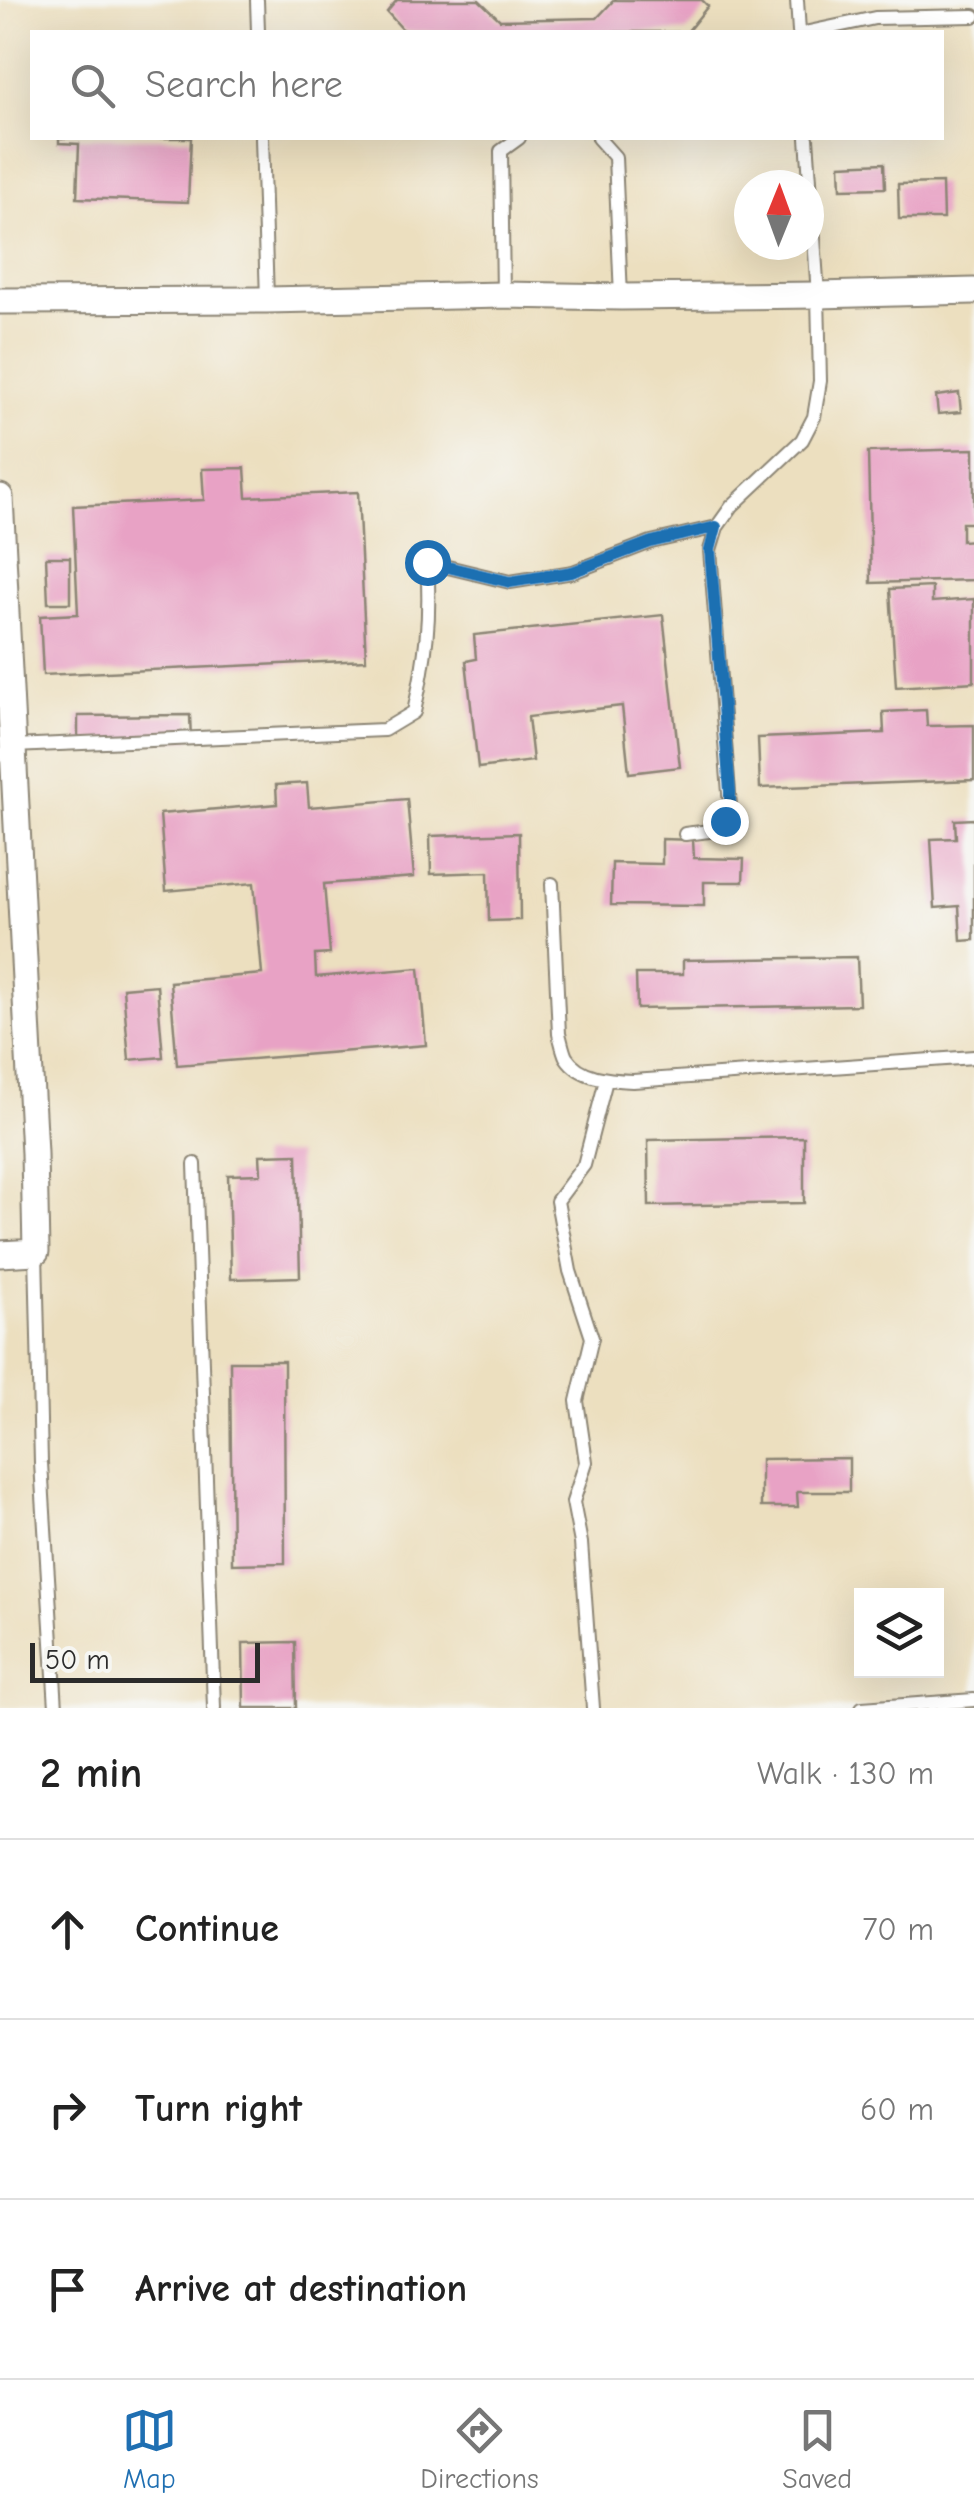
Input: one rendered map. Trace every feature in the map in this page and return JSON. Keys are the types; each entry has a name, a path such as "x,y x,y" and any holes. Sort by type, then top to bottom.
{"street":[{"path":"0,302 974,291"},
{"path":"0,497 13,746 9,841 34,1153 36,1252 0,1254"}],"lane":[{"path":"257,0 258,30"},
{"path":"797,0 799,30"},
{"path":"818,30 875,18 974,16"},
{"path":"262,140 267,300"},
{"path":"503,295 500,151 516,140"},
{"path":"600,140 615,157 620,297"},
{"path":"685,834 716,830 725,821 730,806 710,550 716,527 732,506 802,440 814,418 820,381 818,295 807,140"},
{"path":"13,746 384,730 414,712 426,660 430,598 427,562 510,582 572,572 651,542 716,527"},
{"path":"552,884 559,1034 566,1057 581,1071 606,1080 633,1081 974,1057 974,1071"},
{"path":"593,1708 581,1543 573,1502 586,1462 577,1401 592,1338 570,1271 558,1202 584,1165 606,1080"},
{"path":"195,1164 214,1708"},
{"path":"36,1252 41,1463 56,1708"},
{"path":"862,1708 974,1700"}],"building":[{"path":"397,0 479,0 500,20 597,18 614,0 702,0 708,6 689,30 403,30 387,12"},
{"path":"191,140 188,202 77,198 79,144 59,143"},
{"path":"884,163 885,188 841,189 840,165"},
{"path":"942,183 943,219 899,219 898,184"},
{"path":"959,393 961,412 938,414 936,396"},
{"path":"974,449 974,523 962,523 962,541 974,540 974,580 871,583 868,452"},
{"path":"245,468 247,497 358,492 366,660 43,675 40,616 78,614 73,506 204,500 202,469"},
{"path":"46,557 70,557 70,603 48,603"},
{"path":"932,587 932,602 974,599 974,682 896,687 890,589"},
{"path":"663,615 680,767 629,773 622,706 528,717 533,761 478,768 466,661 476,659 474,635"},
{"path":"926,710 927,726 974,725 974,780 760,788 758,738 884,733 883,712"},
{"path":"190,715 191,740 78,742 78,716"},
{"path":"307,783 309,807 407,799 414,877 324,884 330,954 315,955 316,977 419,968 426,1045 177,1065 170,982 262,974 254,883 166,891 160,814 277,804 276,785"},
{"path":"974,819 974,940 961,941 959,906 935,908 931,839 956,838 955,820"},
{"path":"519,833 520,920 489,921 488,872 431,874 430,836"},
{"path":"662,839 693,840 694,858 744,859 743,882 704,882 704,906 611,905 612,863 662,864"},
{"path":"857,957 859,1005 637,1009 636,974 683,974 683,960"},
{"path":"157,985 163,1057 129,1060 123,988"},
{"path":"804,1137 804,1203 649,1206 648,1140"},
{"path":"297,1154 300,1277 231,1279 228,1175 261,1174 260,1155"},
{"path":"230,1361 284,1361 285,1563 232,1564"},
{"path":"849,1458 849,1492 797,1492 798,1507 761,1507 761,1459"},
{"path":"295,1642 296,1708 244,1708 243,1643"}],"route":[{"path":"427,562 510,582 572,572 651,542 716,527 710,550 730,791 725,821"}]}
